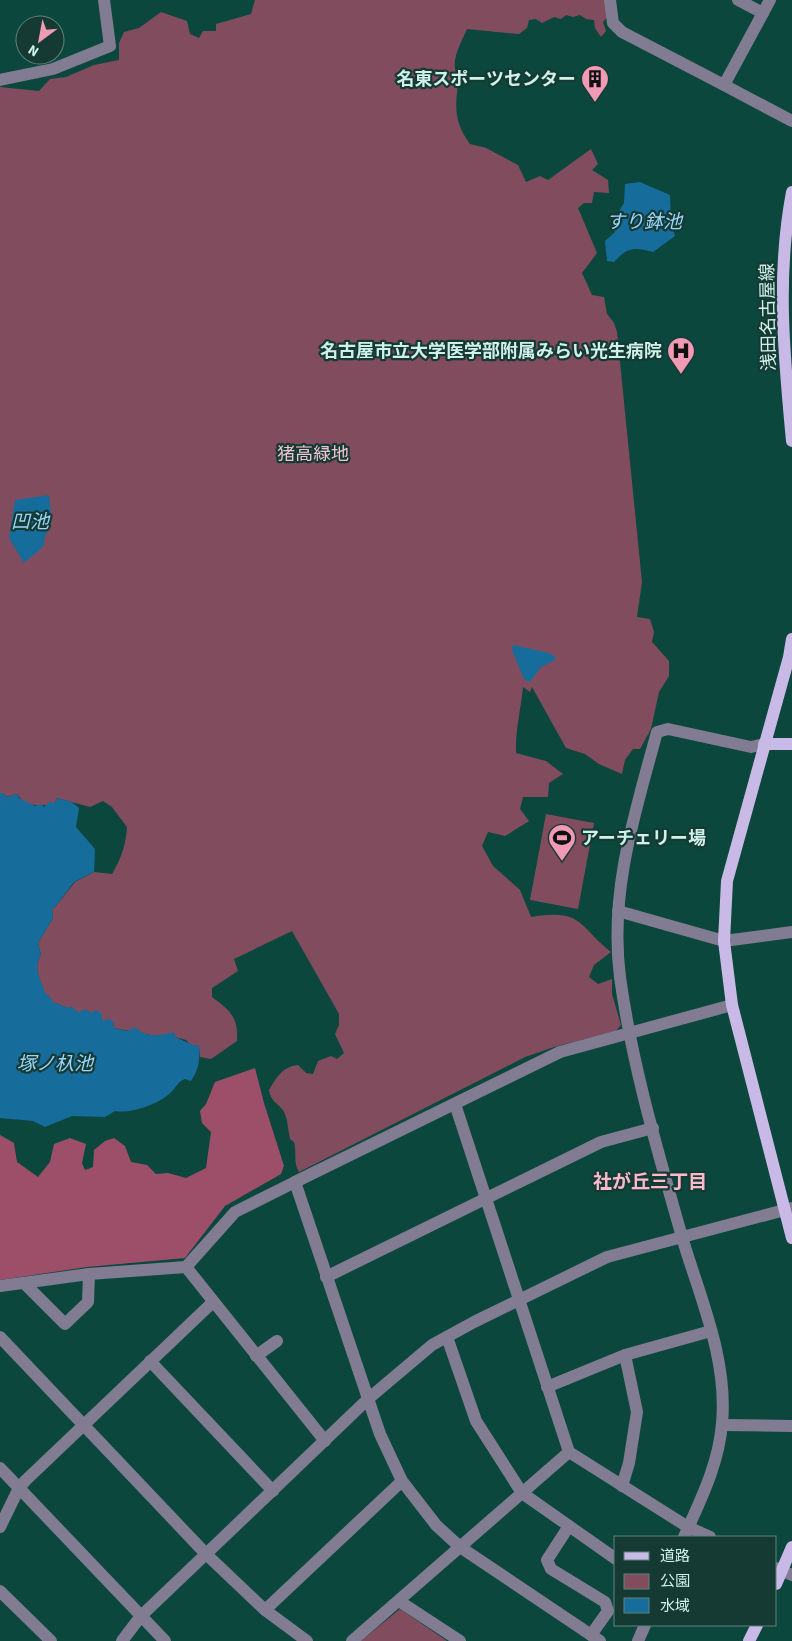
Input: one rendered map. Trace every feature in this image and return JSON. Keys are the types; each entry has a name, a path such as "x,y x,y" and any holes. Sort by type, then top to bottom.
{"main road":[{"name":"浅田名古屋線","path":"792,192 786,230 787,326 792,440"},
{"path":"792,640 790,657 727,881 724,941 732,1005 788,1209 792,1238"},
{"path":"764,744 792,744"},
{"path":"777,1582 792,1547"},
{"path":"749,1641 756,1626"}],"street":[{"path":"0,80 53,69 110,46 104,0"},
{"path":"610,0 613,23 622,32 792,121"},
{"path":"738,0 763,13"},
{"path":"724,85 770,0"},
{"path":"686,1532 706,1490 722,1425 721,1368 653,1128 630,1032 620,977 617,938 620,884 627,839 657,732 668,729 751,747 764,744"},
{"path":"618,911 724,941 792,932"},
{"path":"0,1286 89,1274 186,1267 235,1212 560,1052 732,1005"},
{"path":"455,1104 569,1452 622,1486 686,1532 705,1536"},
{"path":"326,1276 601,1142 653,1128"},
{"path":"295,1182 380,1434 402,1481 436,1525 460,1547 595,1638 608,1611 605,1602 551,1568 547,1560 569,1526"},
{"path":"122,1641 141,1616 368,1399 406,1366 447,1337 607,1257 788,1209"},
{"path":"186,1267 325,1441"},
{"path":"24,1283 65,1324 88,1302 89,1274"},
{"path":"0,1528 19,1488 213,1302"},
{"path":"547,1386 625,1355 711,1331"},
{"path":"0,1337 82,1426 206,1554 265,1610 307,1641"},
{"path":"447,1337 476,1421 522,1493 614,1558"},
{"path":"256,1356 277,1341"},
{"path":"622,1486 630,1463 638,1412 625,1355"},
{"path":"150,1361 273,1490"},
{"path":"722,1425 792,1426"},
{"path":"352,1641 569,1452"},
{"path":"0,1468 165,1641"},
{"path":"265,1610 402,1481"},
{"path":"0,1591 51,1641"},
{"path":"399,1601 460,1641"},
{"path":"638,1641 645,1626"}],"green space":[{"name":"猪高緑地","path":"255,0 608,0 609,15 603,22 606,31 601,37 595,28 594,20 586,19 580,15 573,17 566,15 561,19 554,17 542,23 536,19 529,20 527,28 519,34 467,29 455,60 456,72 459,78 456,105 458,120 464,136 470,144 486,148 518,165 526,182 540,176 548,180 591,149 598,164 592,170 608,180 609,193 594,192 592,203 584,203 578,208 597,253 582,273 592,295 604,297 607,314 614,323 617,332 642,582 637,617 650,619 654,632 652,642 669,661 669,676 659,692 651,729 640,749 633,749 625,760 622,774 599,764 585,754 566,748 532,687 530,692 523,687 517,728 516,753 546,761 563,774 549,783 548,797 523,797 520,809 529,821 505,836 488,832 482,846 493,866 520,890 531,917 561,915 570,917 577,921 611,952 594,965 589,977 598,984 612,979 612,994 621,1025 616,1031 554,1047 525,1057 299,1172 296,1165 294,1142 290,1139 285,1113 272,1099 269,1090 277,1077 284,1070 292,1066 298,1065 306,1073 313,1074 318,1061 331,1056 337,1059 344,1053 335,1034 339,1025 339,1014 292,931 234,959 238,971 212,988 212,997 229,1011 235,1020 237,1041 211,1059 200,1057 199,1046 191,1045 186,1040 175,1037 174,1033 156,1036 114,1028 113,1021 102,1021 91,1013 78,1012 52,1002 49,996 45,994 37,965 41,955 38,943 53,918 52,908 55,907 75,882 94,872 112,874 122,851 127,827 112,807 103,801 90,807 57,798 55,803 34,805 24,801 17,794 6,797 3,793 0,793 0,87 39,91 50,79 66,77 94,65 119,60 119,43 124,32 139,28 161,12 187,21 190,34 199,38 203,31 216,31 216,24 251,14"},
{"name":"アーチェリー場","path":"546,814 594,823 578,909 530,900"},
{"path":"400,1609 447,1641 361,1641"}],"shaded area":[{"path":"255,1068 284,1166 281,1174 225,1206 185,1258 87,1267 0,1280 0,1135 14,1143 17,1162 38,1177 50,1162 54,1144 70,1138 86,1144 82,1163 85,1170 93,1167 94,1150 105,1141 114,1138 125,1146 131,1162 147,1165 156,1174 168,1173 186,1178 206,1168 211,1132 202,1123 200,1111 206,1104 215,1082"}],"water":[{"name":"すり鉢池","path":"640,182 670,195 671,223 675,236 653,252 631,249 623,253 614,262 607,261 605,241 615,232 613,221 624,203 625,184"},
{"name":"凹池","path":"49,495 51,513 43,547 24,563 9,538 15,500"},
{"path":"513,645 549,653 555,657 555,660 541,667 530,682 524,679 512,650"},
{"name":"塚ノ杁池","path":"0,793 3,793 6,797 17,794 19,798 35,806 40,804 44,807 49,802 55,803 57,798 72,802 79,808 76,827 95,849 94,872 74,882 55,907 52,908 53,918 38,943 41,955 37,964 38,974 45,993 53,1002 68,1008 71,1006 78,1012 86,1009 91,1013 96,1010 102,1014 102,1021 109,1019 113,1021 114,1028 128,1031 135,1027 139,1031 153,1035 174,1032 175,1037 199,1046 196,1073 191,1081 182,1080 163,1099 135,1110 115,1111 105,1117 72,1116 45,1127 33,1121 0,1118"}],"place":[{"name":"名東スポーツセンター","path":"595,103"},
{"name":"名古屋市立大学医学部附属みらい光生病院","path":"681,375"},
{"name":"アーチェリー場","path":"562,862"}],"district":[{"name":"社が丘三丁目","path":"650,1181"}]}
